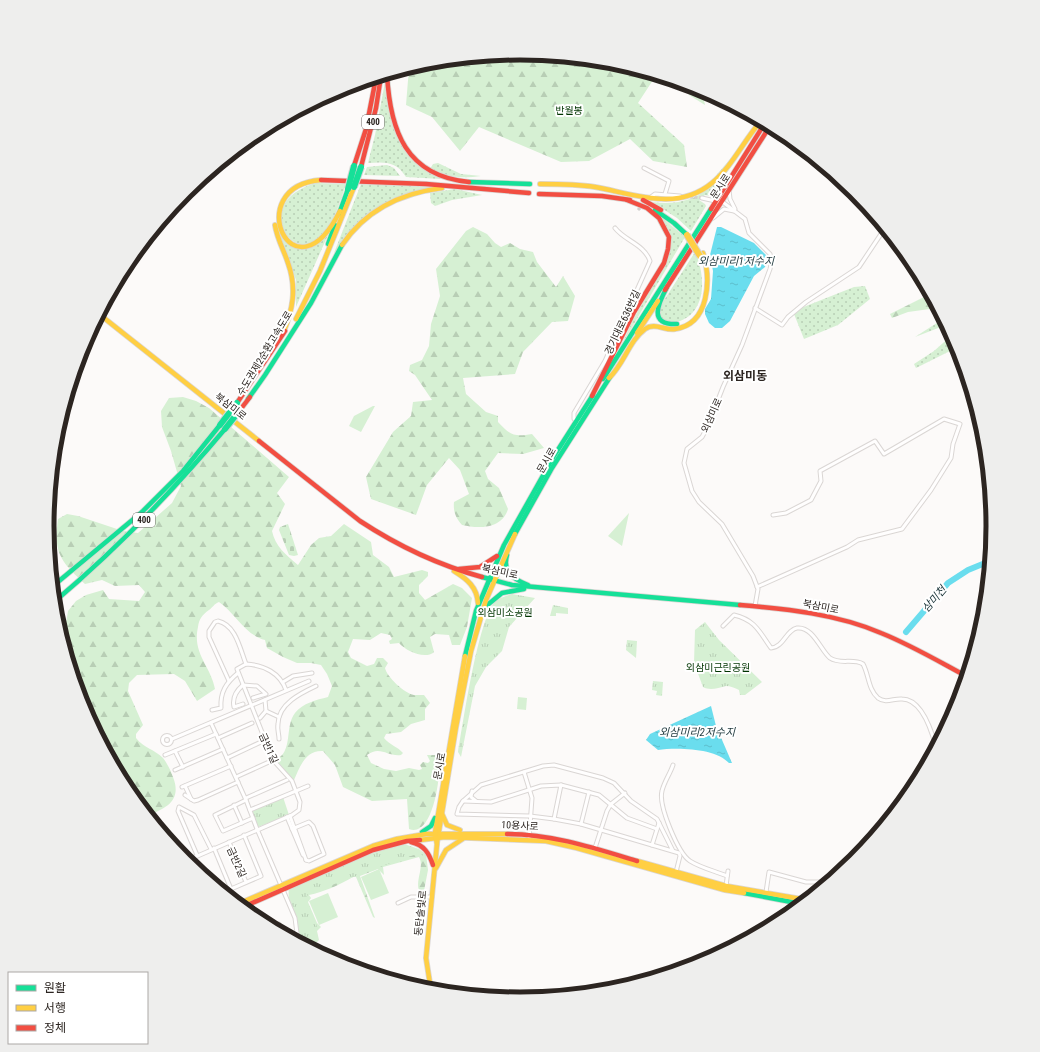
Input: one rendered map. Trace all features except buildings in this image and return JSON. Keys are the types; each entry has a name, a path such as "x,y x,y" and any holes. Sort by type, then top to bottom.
{"main road":[{"path":"387,80 388,99 394,126 411,157 430,172 461,184"},
{"name":"수도권제2순환고속도로","path":"60,597 112,552 153,512 184,478 222,427 283,333 313,279 358,166 376,108 381,82"},
{"name":"수도권제2순환고속도로","path":"58,582 142,512 183,471 222,427 240,410 262,379 290,331 320,271 354,187 375,83"},
{"path":"540,184 580,185 653,199 679,200 699,192 721,174 748,135 757,125"},
{"name":"문시로","path":"491,580 592,396 719,202 763,128"},
{"name":"문시로","path":"437,837 439,812 479,611 504,545 555,455 609,378 709,222 719,202 729,190 767,131"},
{"path":"283,333 294,306 295,291 294,280 277,236 275,222 276,208 282,196 288,189 310,178 327,176 461,184 529,193"},
{"path":"340,211 322,240 310,246 300,247 288,242 278,227 279,211 286,197 300,185 310,182 325,180 461,184 530,184"},
{"path":"248,400 268,373 339,251 352,232 372,215 402,197 418,192 461,184"},
{"path":"609,378 619,369 638,337 646,328 654,325 670,329 682,327 697,315 704,304 708,286 707,268 701,254 688,234 676,220 642,199 620,192"},
{"path":"539,194 602,196 641,203 660,212 688,234"},
{"path":"592,396 634,312 664,263 668,250 669,237 659,218 647,208 627,200"},
{"path":"667,287 659,303 657,317 664,324 680,324 696,312 703,296 705,280 701,254"},
{"name":"북삼미로","path":"103,317 360,521 394,543 446,566 491,580 545,589 755,606 823,616 866,627 915,648 962,674"},
{"path":"512,540 505,559 507,572 518,581 545,589"},
{"path":"446,566 463,570 480,568 495,559 504,545"},
{"path":"446,566 464,577 476,589 479,611"},
{"path":"479,611 501,592 518,589 545,589"},
{"path":"413,836 428,829 439,812 447,825 467,835"},
{"path":"434,871 445,849 467,835"},
{"name":"10용사로","path":"244,902 363,853 407,841 467,835 565,840 676,872 725,888 766,892 800,899"},
{"name":"10용사로","path":"248,904 367,848 413,836 437,837"},
{"name":"동탄솔빛로","path":"430,983 426,958 437,837"},
{"name":"10용사로","path":"529,837 577,848 725,888 795,902"},
{"path":"407,841 424,847 430,855 434,871"}],"street":[{"path":"644,168 669,181 665,194"},
{"path":"729,190 730,199 736,211"},
{"path":"651,197 655,194 682,196"},
{"path":"702,198 719,202"},
{"name":"외삼미로","path":"719,202 736,211 745,219 749,233 769,251 772,257 770,269 742,345 707,428 702,437 687,449 684,463 687,478 695,496 722,524 758,587"},
{"path":"709,222 721,210 729,209 736,211"},
{"name":"경기대로636번길","path":"578,421 573,416 574,413 605,361 650,261 638,245 620,234 615,228"},
{"path":"755,308 782,325 788,317 806,302 859,267 882,233"},
{"path":"755,606 758,587 847,547 858,540 902,529 931,490 951,458 960,424 944,419 884,454 875,441 820,472 821,481 811,500 786,513 773,515"},
{"path":"546,455 555,455"},
{"path":"723,626 734,616 747,619 752,622 771,648 776,648 781,644 793,630 799,628 803,629 814,637 828,655 835,661 859,662 863,664 871,689 878,697 884,701 903,699 909,701 925,716 934,740"},
{"path":"229,680 209,637 209,631 215,622 218,621 228,625 232,630 246,664"},
{"path":"212,710 221,708 222,693 229,680 238,673 237,669 246,664 268,669 284,682 286,690"},
{"name":"금반1길","path":"238,673 274,762 292,782 300,802 300,809 298,812 288,817"},
{"path":"284,682 293,676 312,673"},
{"path":"172,739 309,681"},
{"path":"244,704 234,707 233,702 236,693 243,685 248,684 257,686 266,694 253,698"},
{"path":"278,739 279,717 283,709 298,694 316,686"},
{"path":"260,718 266,711 265,700"},
{"path":"266,711 279,717"},
{"path":"211,723 246,799 282,887 296,922 297,935"},
{"path":"218,738 252,723"},
{"path":"165,755 216,734"},
{"path":"227,758 261,742"},
{"path":"175,770 223,749"},
{"path":"175,751 183,767"},
{"name":"금반1길","path":"236,777 269,762"},
{"path":"673,765 664,786 661,799 665,813 679,845 688,860 727,876"},
{"path":"191,800 184,787 231,766"},
{"path":"673,851 657,819 631,801 625,793 606,779 560,766 543,766 481,785 472,791 458,807 457,814 530,816 581,824 673,851 679,853 680,856 676,872"},
{"path":"524,772 532,798 529,837"},
{"path":"253,818 224,831 222,830 215,814 287,780"},
{"path":"185,795 191,800 198,800 238,782"},
{"path":"463,801 491,802 529,789 551,784 561,785 599,795 627,818 657,829"},
{"path":"554,819 561,785"},
{"path":"250,810 308,786"},
{"path":"472,791 471,797 476,801"},
{"path":"581,824 589,792"},
{"path":"595,848 611,804 625,793"},
{"path":"234,805 242,823"},
{"name":"금반2길","path":"198,863 178,811 179,807 194,815 231,889"},
{"path":"257,829 288,817 293,829 306,860 308,861 324,854 311,823 306,823 293,829"},
{"path":"652,845 659,823"},
{"name":"금반2길","path":"192,858 257,829"},
{"name":"금반2길","path":"229,842 246,882 261,876 244,835"},
{"path":"725,888 728,871"},
{"path":"766,892 769,872 806,882 820,882"},
{"path":"231,889 246,882"},
{"path":"398,903 411,897 432,896"}],"green space":[{"name":"반월봉","path":"520,60 581,64 611,69 653,80 638,103 684,145 687,167 653,161 630,139 589,161 561,162 479,127 460,151 432,117 406,105 409,74 429,69 459,64"},
{"path":"385,82 386,96 408,155 441,179 406,177 394,165 385,163 368,163"},
{"path":"688,91 704,98 705,105 689,95"},
{"path":"758,127 711,196 705,195 699,200 706,206 691,231 677,218 652,202 676,202 687,200 699,195"},
{"path":"438,163 461,174 481,176 455,177 430,169 433,164"},
{"path":"387,165 394,168 400,176 364,175 367,167"},
{"path":"316,183 346,184 337,210 327,229 311,243 300,244 290,239 283,229 281,217 285,204 296,192"},
{"path":"361,184 431,187 370,212 334,253"},
{"path":"455,189 482,195 452,200 435,206 431,203 430,193"},
{"path":"661,217 685,237 621,346 633,320 667,261 670,233"},
{"path":"473,227 487,234 501,247 510,243 520,249 533,252 537,262 556,287 563,276 575,296 568,321 552,322 523,352 515,374 463,378 466,394 486,412 498,416 498,422 506,430 516,435 532,434 544,448 523,454 498,453 485,471 488,479 499,488 508,509 505,516 501,520 495,524 482,527 462,525 457,517 454,509 454,502 469,494 460,470 449,458 427,485 416,515 371,499 366,477 393,432 411,416 413,402 432,400 415,375 409,371 410,365 422,360 429,346 431,324 440,296 436,269 466,231"},
{"path":"278,232 304,249 328,235 296,307 296,280"},
{"path":"695,252 701,270 702,291 700,300 696,309 689,316 678,322 665,322 660,316 661,305"},
{"path":"865,286 870,299 838,325 804,339 794,314 801,308 854,287"},
{"path":"926,296 932,309 908,312 892,318 890,314"},
{"path":"939,322 941,327 915,337"},
{"path":"947,339 952,350 916,368 914,364 934,351"},
{"path":"183,397 196,401 209,408 289,477 277,493 285,504 272,531 278,546 298,565 311,545 319,538 331,536 344,524 371,542 373,555 389,567 394,577 422,570 428,572 428,576 419,585 419,593 425,600 453,584 462,588 472,598 467,627 460,645 452,645 449,635 435,634 430,637 434,652 421,655 406,649 399,643 390,644 389,641 392,639 390,635 381,633 370,640 353,639 348,652 351,658 367,666 374,664 377,658 383,658 388,663 385,668 386,672 396,684 410,694 424,695 430,703 425,709 425,720 411,724 401,732 386,734 384,738 403,753 401,755 376,751 367,755 371,763 384,769 396,771 409,768 419,770 422,769 420,765 423,762 428,763 430,761 427,755 435,755 439,766 438,783 433,806 424,825 417,829 409,829 407,799 372,801 343,787 335,765 323,751 317,751 307,756 294,780 275,760 285,751 290,725 295,713 306,704 328,697 332,686 321,665 297,663 267,648 265,640 252,634 219,602 201,617 198,624 197,636 200,652 210,673 215,689 197,701 185,681 174,674 137,675 129,683 128,691 143,725 136,734 136,738 160,755 166,762 171,772 176,792 171,802 167,806 153,813 116,759 89,704 79,676 65,627 68,611 76,601 86,595 103,590 109,599 139,601 145,592 139,585 115,586 102,580 85,584 65,563 58,549 58,519 67,514 78,516 123,531 138,533 172,503 181,486 171,451 162,427 161,411 169,398"},
{"path":"375,406 361,432 349,426 354,416"},
{"path":"629,513 622,546 608,536"},
{"path":"288,524 298,555 289,555 279,530 280,527"},
{"name":"외삼미소공원","path":"512,594 535,598 509,627 502,651 486,667 475,686 461,757 458,752 472,673 483,629 489,612 495,602"},
{"path":"553,605 568,608 568,614 556,613 556,616 550,616"},
{"name":"외삼미근린공원","path":"705,622 719,640 762,682 745,695 740,695 739,690 729,686 711,689 703,687 694,663 695,630"},
{"path":"627,640 637,641 636,658 626,650"},
{"path":"653,681 663,682 662,696 656,695 657,691 652,690"},
{"path":"518,697 527,698 526,710 517,709"},
{"path":"283,797 289,815 258,827 252,811"},
{"path":"404,844 419,849 424,853 422,856 414,855 404,858 308,894 306,899 317,926 316,942 308,941 299,936 289,900 289,889 365,855"},
{"path":"422,852 426,854 428,870 423,896 419,895 420,892 418,888 421,865 419,857 383,867 384,875 378,869 360,876 375,918 373,917 356,877 326,890 309,895 311,898 308,902 317,923 321,927 317,931 319,940 312,943 301,894 360,871"},
{"path":"379,869 389,893 371,900 361,877"},
{"path":"328,893 338,917 319,925 309,901"}],"water":[{"name":"외삼미리1저수지","path":"717,227 721,227 754,243 768,257 765,267 754,276 730,321 722,328 715,328 709,323 705,314 705,309 711,299 713,271 710,255"},
{"name":"외삼미리2저수지","path":"711,706 716,726 732,763 729,763 715,754 695,750 658,750 646,740 650,734"}],"waterway":[{"name":"삼미천","path":"906,632 948,583 968,570 984,563"}],"tunnel":[{"path":"690,197 702,198"},
{"path":"638,210 643,205"}],"traffic: fast":[{"path":"348,189 354,166"},
{"path":"354,187 361,167"},
{"path":"469,182 530,184"},
{"path":"339,214 348,189"},
{"path":"603,379 711,209"},
{"path":"655,210 674,223 687,235"},
{"path":"328,244 335,225"},
{"path":"248,399 311,303 342,245"},
{"path":"667,287 659,306 659,317 662,321 677,324"},
{"path":"515,534 552,468 610,377"},
{"path":"465,656 476,611 504,545 554,456 593,395"},
{"path":"220,425 237,403"},
{"path":"225,429 240,410"},
{"path":"58,582 142,512 183,471 220,425"},
{"path":"60,597 122,541 185,475 225,429"},
{"path":"507,555 507,570 513,577 528,585"},
{"path":"482,577 512,585 740,605"},
{"path":"485,607 502,593 524,589"},
{"path":"422,832 431,826 435,818"},
{"path":"744,893 794,903"}],"traffic: slow":[{"path":"540,184 588,186 655,198 670,199 684,197 699,192 719,177 758,125"},
{"path":"321,180 297,187 283,201 279,217 282,233 292,244 306,247 322,237 340,211"},
{"path":"296,319 320,271 354,187"},
{"path":"342,245 362,222 385,206 412,194 442,188"},
{"path":"275,225 277,235 291,272 293,290 293,299 283,333"},
{"path":"687,235 700,256"},
{"path":"609,378 619,366 639,334 645,329 652,326 675,329 687,325 695,319 701,310 707,287 706,264 703,253"},
{"path":"637,333 658,301"},
{"path":"103,317 259,441"},
{"path":"437,843 456,727 471,651 486,600 515,534"},
{"path":"454,571 470,584 476,592 478,603"},
{"path":"430,983 426,958 437,844 435,833 465,656"},
{"path":"442,814 447,825 460,830"},
{"path":"244,901 373,846 397,839 426,834 507,834"},
{"path":"420,840 445,837 546,841 577,848 725,890 744,893"},
{"path":"436,868 446,850 464,838"},
{"path":"637,861 726,886 800,899"}],"traffic: jam":[{"path":"388,80 392,114 398,132 406,147 416,160 430,171 448,178 469,182"},
{"path":"361,167 376,108 380,82"},
{"path":"354,166 366,129 375,83"},
{"path":"711,209 762,128"},
{"path":"665,290 767,131"},
{"path":"321,180 426,184 529,193"},
{"path":"539,194 602,196 630,200"},
{"path":"592,396 634,312 664,263 668,249 669,237 659,218 647,208 627,200"},
{"path":"643,200 661,210"},
{"path":"237,403 285,331"},
{"path":"240,410 250,397"},
{"path":"259,441 360,521 374,530 404,547 434,561 482,577"},
{"path":"459,569 480,567 497,556"},
{"path":"740,605 812,613 847,621 881,633 903,643 962,674"},
{"path":"507,834 540,836 557,839 637,861"},
{"path":"249,905 373,850 407,841 420,840"},
{"path":"411,842 423,847 430,857 433,865"}],"district":[{"name":"외삼미동","path":"745,376"}]}
